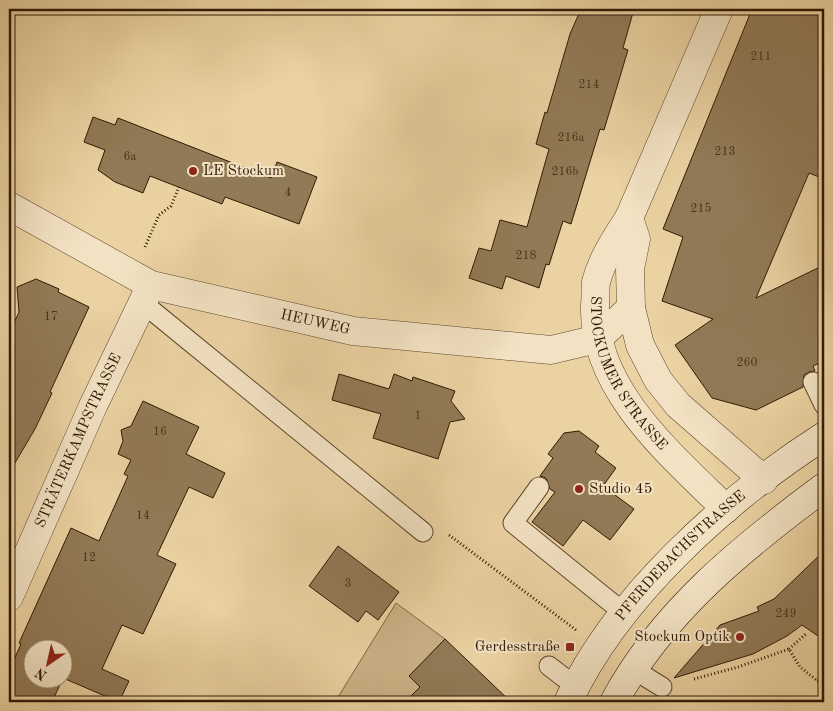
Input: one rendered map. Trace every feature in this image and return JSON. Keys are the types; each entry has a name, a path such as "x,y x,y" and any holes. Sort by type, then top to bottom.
{"street":[{"name":"STOCKUMER STRASSE","path":"719,9 630,218 613,242 596,283 595,326 597,339 609,368 637,415 653,437 726,509"},
{"name":"HEUWEG","path":"9,206 143,288 353,331 551,350 597,339 631,308"},
{"name":"STOCKUMER STRASSE","path":"630,218 636,239 630,270 631,308 640,345 658,380 678,405 764,480"},
{"name":"STRÄTERKAMPSTRASSE","path":"9,597 143,288"},
{"name":"PFERDEBACHSTRASSE","path":"572,694 624,613 673,558 726,509 824,436"},
{"path":"764,480 775,524"},
{"path":"614,702 633,669 671,620 775,524 824,487"},
{"path":"726,509 775,524"}],"lane":[{"path":"143,288 423,532"},
{"path":"813,382 824,406"},
{"path":"538,487 513,522 624,613"},
{"path":"549,666 572,694"},
{"path":"633,669 662,687"}],"path":[{"path":"143,288 159,215 171,206 180,187"},
{"path":"423,532 433,541 442,529 578,632"},
{"path":"694,680 789,649 807,633"},
{"path":"789,649 800,667 824,686"},
{"path":"818,681 824,669"}],"shaded area":[{"path":"396,603 445,639 410,676 420,687 405,702 335,702"}],"building":[{"path":"581,9 634,9 623,48 628,50 604,130 600,129 571,224 563,221 549,265 546,264 539,288 506,276 502,289 469,278 479,248 491,251 500,220 527,227 549,149 536,144 570,34"},
{"path":"752,9 824,9 824,179 809,173 756,298 824,265 824,361 813,366 815,371 804,375 803,387 756,410 712,398 675,345 713,319 662,301 683,237 663,229"},
{"path":"93,117 115,125 118,118 271,178 277,162 317,177 299,224 225,197 222,204 150,176 143,193 115,182 98,170 105,150 84,142"},
{"path":"36,279 59,289 58,292 89,307 35,429 9,473 9,334 19,312 17,287"},
{"path":"339,374 389,389 394,374 412,381 413,377 455,391 451,401 465,419 450,422 438,459 373,438 381,414 332,400"},
{"path":"143,401 199,427 186,454 225,473 213,498 189,487 157,555 176,564 143,634 122,625 102,669 129,681 119,702 72,682 72,638 22,638 22,688 58,688 52,702 9,702 9,671 21,644 19,643 71,528 99,541 128,476 124,474 131,460 118,454 123,441 121,430 131,426"},
{"name":"Studio 45","path":"579,431 599,446 595,452 616,468 603,486 634,509 610,540 583,520 563,546 532,522 555,492 550,489 546,478 540,476 553,458 548,454 564,433"},
{"path":"338,546 399,592 378,620 366,611 358,622 309,586"},
{"path":"824,551 824,640 802,625 787,636 753,654 674,678 720,625 759,611 757,607 774,599"},
{"path":"445,639 511,702 405,702 420,687 409,676"}],"place":[{"name":"LE Stockum","path":"193,171"},
{"name":"Studio 45","path":"579,489"},
{"name":"Stockum Optik","path":"740,637"},
{"name":"Gerdesstraße","path":"570,647"}]}
